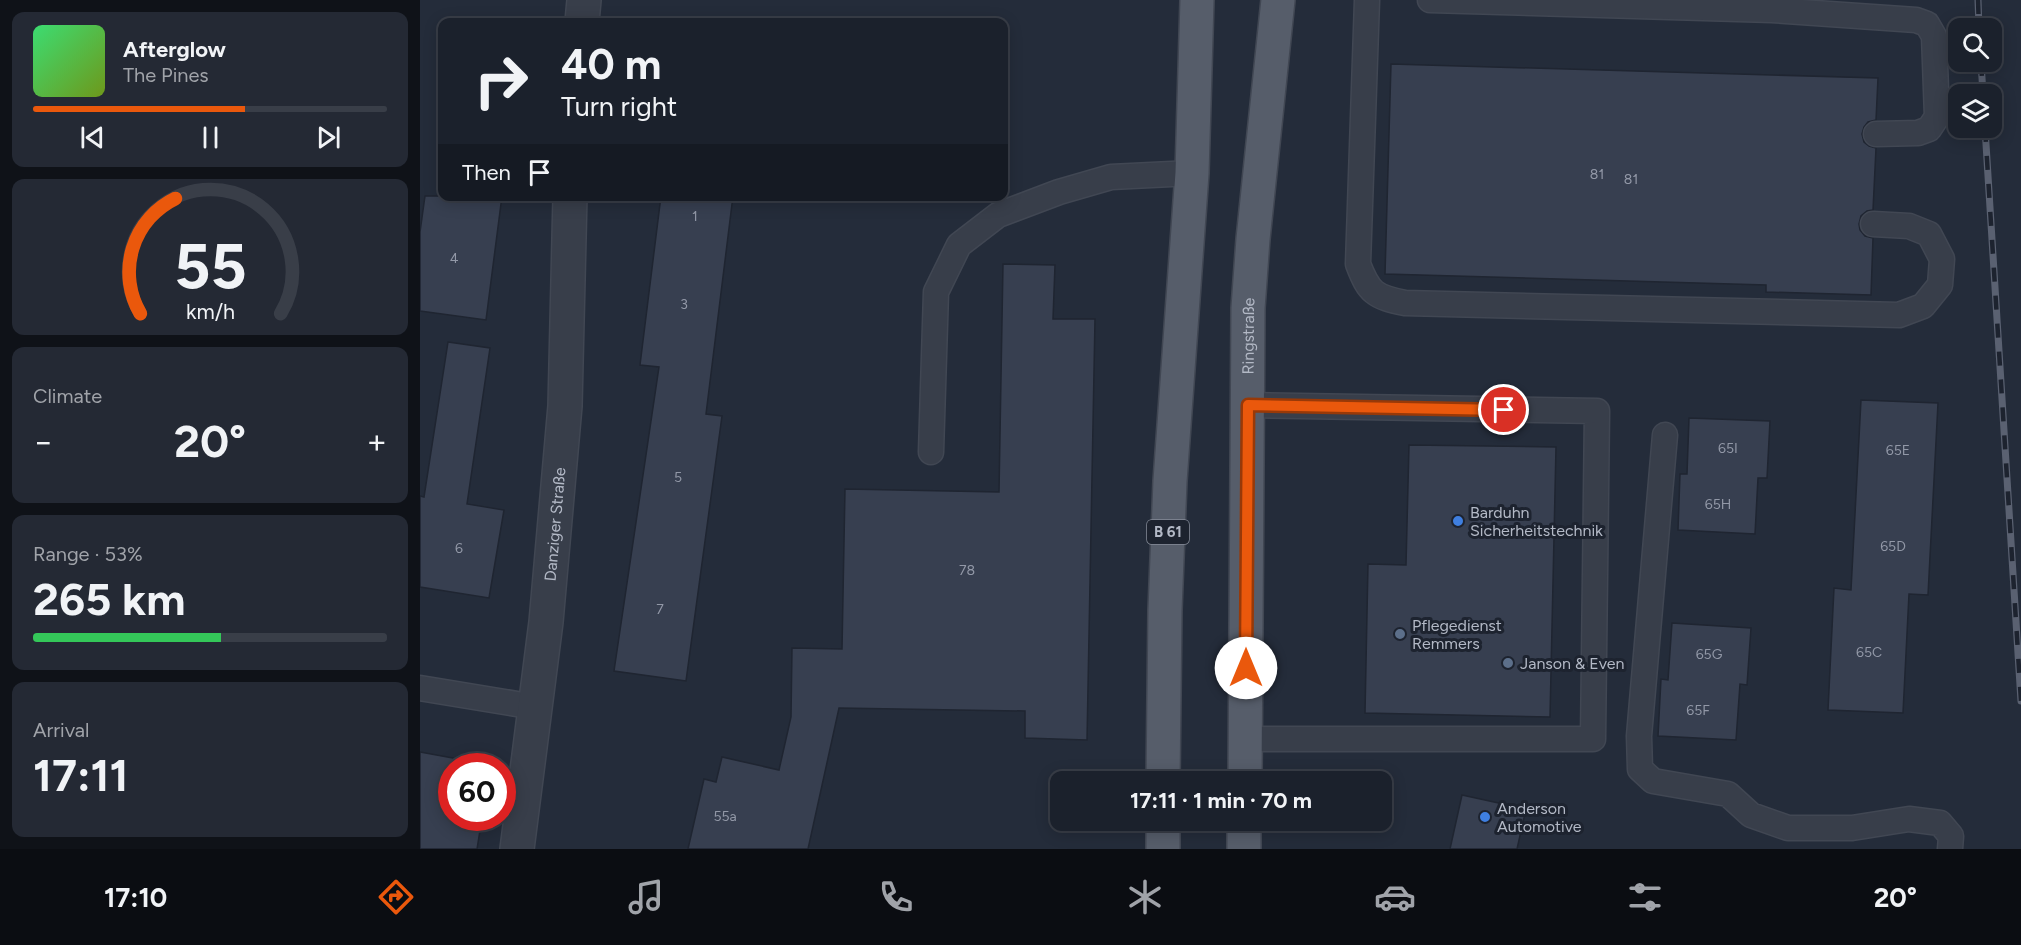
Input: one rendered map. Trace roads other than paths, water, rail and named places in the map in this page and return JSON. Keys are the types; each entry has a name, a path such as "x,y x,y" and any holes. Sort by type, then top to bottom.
{"main road":[{"name":"B 61","path":"1164,771 1170,481 1192,173 1197,0"},
{"name":"Ringstraße","path":"1245,771 1248,308 1278,0"},
{"path":"1163,831 1163,849"},
{"path":"1244,849 1245,831"}],"street":[{"path":"582,18 584,0"},
{"name":"Danziger Straße","path":"517,849 546,622 565,406 570,201"}],"lane":[{"path":"1367,0 1359,264 1366,284 1383,298 1405,303 1899,315 1923,306 1940,285 1942,259 1929,234 1909,226 1873,224"},
{"path":"1430,0 1772,5 1916,20 1927,24 1934,36 1937,117 1929,129 1918,134 1876,134"},
{"path":"931,452 936,292 959,245 998,215 1059,192 1111,177 1192,173"},
{"path":"1245,739 1593,739 1597,411 1248,405"},
{"path":"1665,435 1639,736 1640,769 1653,781 1728,794 1751,815 1788,828 1852,828 1910,819 1941,823 1951,836 1950,849"},
{"path":"420,688 535,707"}],"railway":[{"path":"1978,0 1979,18"},
{"path":"1982,72 1982,84"},
{"path":"1986,138 2021,701"}],"place":[{"name":"Barduhn Sicherheitstechnik","path":"1458,521"},
{"name":"Pflegedienst Remmers","path":"1400,634"},
{"name":"Janson & Even","path":"1508,663"},
{"name":"Anderson Automotive","path":"1485,817"}]}
